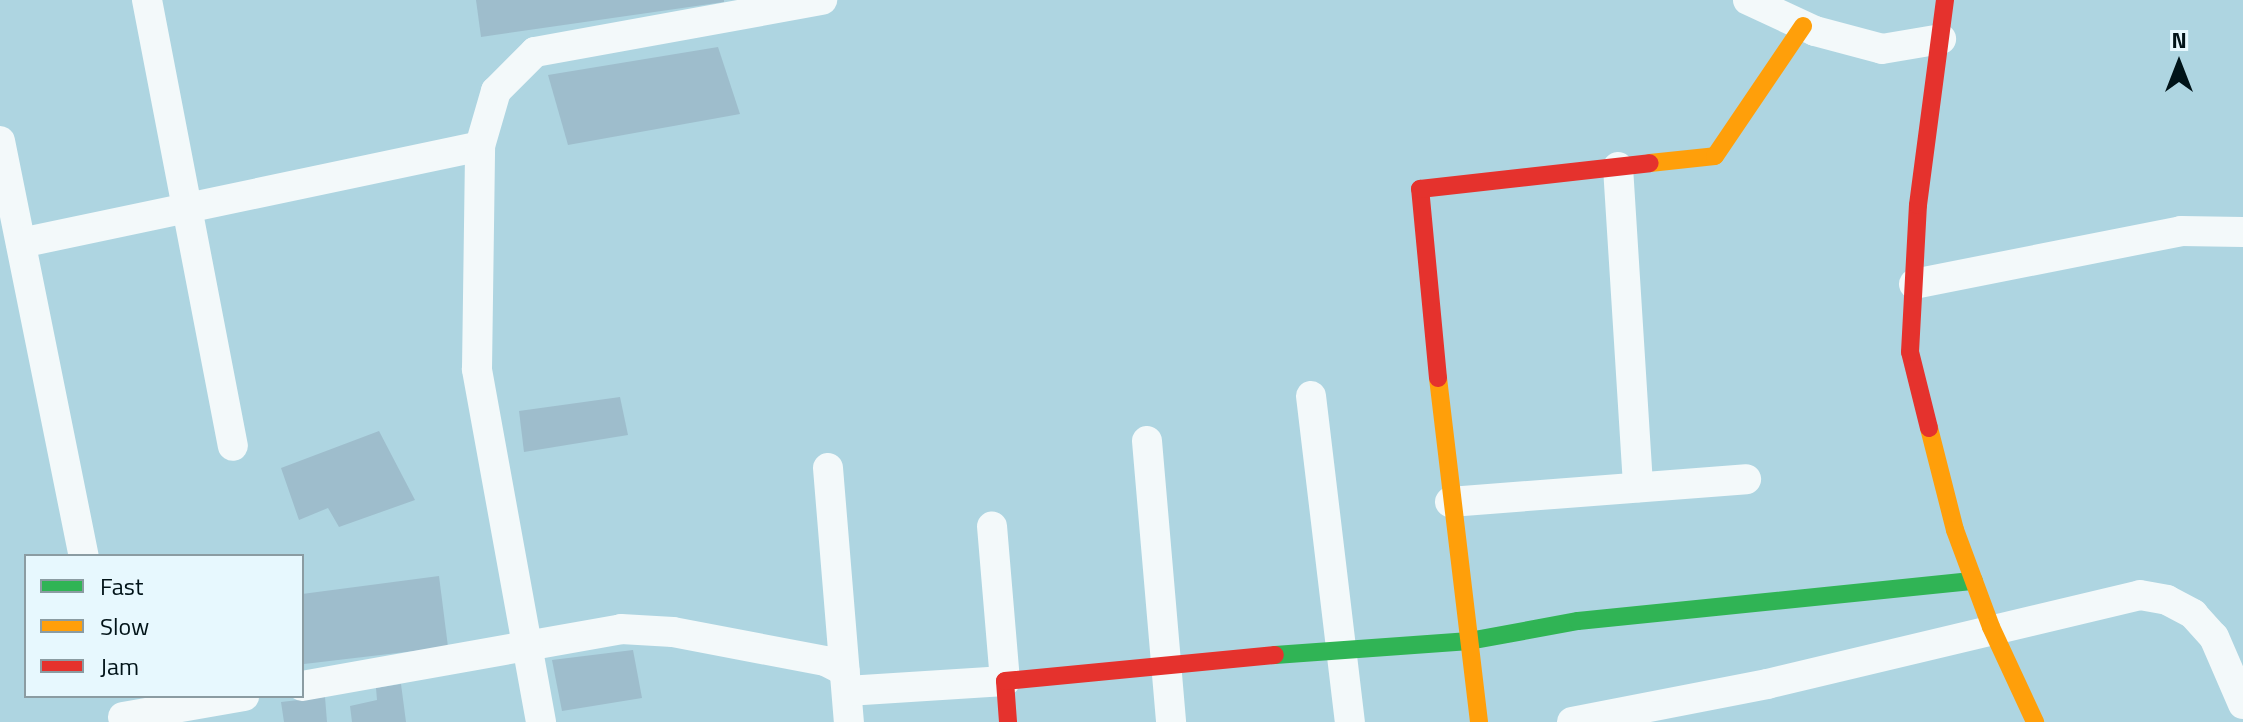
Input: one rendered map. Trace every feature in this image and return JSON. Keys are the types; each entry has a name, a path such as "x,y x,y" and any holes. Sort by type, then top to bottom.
{"street":[{"path":"147,0 233,446"},
{"path":"541,722 477,369 480,146 496,91 535,52 822,0"},
{"path":"1748,0 1803,26 1882,49 1941,39"},
{"path":"1945,0 1918,205 1910,352 1955,530 1991,627 2035,722"},
{"path":"1479,722 1450,502 1420,189 1715,156 1803,26"},
{"path":"0,141 84,554"},
{"path":"21,243 480,146"},
{"path":"1618,167 1638,487"},
{"path":"1914,284 2181,231 2243,232"},
{"path":"1311,396 1350,722"},
{"path":"1147,441 1171,722"},
{"path":"828,468 849,722"},
{"path":"1450,502 1746,479"},
{"path":"992,527 1008,722"},
{"path":"304,686 621,629 673,632 825,661 846,681 1005,681 1166,663 1469,641 1578,621 1974,581"},
{"path":"1587,721 1767,684 1991,627 2140,595 2167,600 2193,614 2214,637 2243,704"},
{"path":"122,712 229,698"}],"building":[{"path":"476,0 724,0 724,2 481,37"},
{"path":"718,47 740,114 568,145 548,75"},
{"path":"620,397 628,435 524,452 519,411"},
{"path":"379,431 415,500 339,527 328,508 299,520 281,468"},
{"path":"439,576 448,647 304,664 304,594"},
{"path":"633,650 642,698 562,711 552,660"},
{"path":"401,684 406,722 352,722 350,706 377,700 376,688"},
{"path":"325,697 327,722 284,722 281,702"}],"traffic: fast":[{"path":"1275,655 1469,641 1578,621 1974,581"}],"traffic: slow":[{"path":"1650,163 1715,156 1803,26"},
{"path":"1438,378 1479,722"},
{"path":"1929,428 1955,530 1991,627 2035,722"}],"traffic: jam":[{"path":"1929,428 1910,352 1918,205 1945,0"},
{"path":"1438,378 1420,189 1650,163"},
{"path":"1008,722 1005,681 1275,655"}]}
